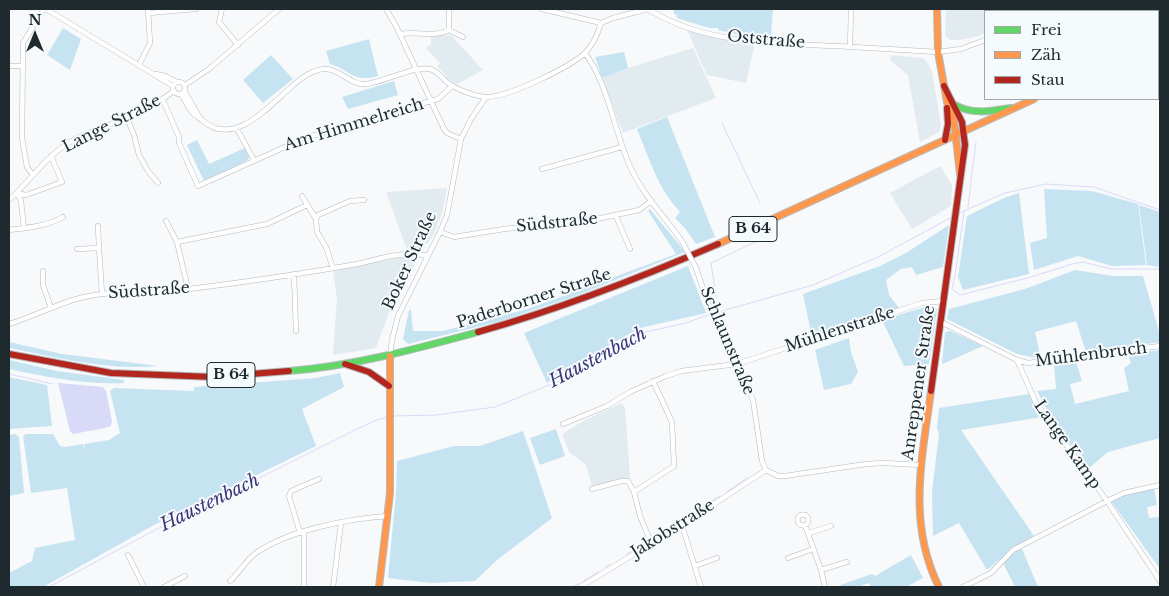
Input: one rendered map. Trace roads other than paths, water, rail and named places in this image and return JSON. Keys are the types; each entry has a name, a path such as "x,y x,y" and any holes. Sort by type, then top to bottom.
{"main road":[{"path":"937,9 938,52 947,102 948,124 945,140"},
{"path":"944,86 964,131"},
{"name":"Paderborner Straße","path":"9,354 76,369 154,376 251,374 345,364 390,356 499,327 628,282 737,236 1032,100"},
{"name":"Anreppener Straße","path":"947,102 954,121 960,181"},
{"path":"954,105 966,111 974,112 1014,108"},
{"name":"Anreppener Straße","path":"939,587 931,569 922,539 918,504 963,167 964,131"},
{"name":"Boker Straße","path":"379,587 390,493 390,356"},
{"path":"345,364 371,372 379,376 389,386"}],"street":[{"path":"33,175 27,167 22,138 23,43 45,9 175,86"},
{"path":"139,65 150,43 148,11 196,9"},
{"path":"220,9 219,22 238,44"},
{"path":"279,9 208,69 185,85 183,93 201,119 215,129 237,129 257,116 301,79 318,70 333,70 361,84 416,70 430,69 438,72 452,86 486,97 527,85 556,72 585,54 595,42 601,23 542,9"},
{"path":"386,9 400,34 447,133 461,139"},
{"path":"449,9 449,30"},
{"path":"576,16 577,9"},
{"name":"Oststraße","path":"601,23 648,9 658,15 698,30 746,42 938,52 961,50 984,40"},
{"path":"850,47 851,9"},
{"path":"400,34 408,32 444,33 449,30"},
{"path":"449,30 463,37"},
{"name":"Schlaunstraße","path":"585,54 592,65 634,177 650,202 684,243 696,268 710,309 752,400 762,461 766,470"},
{"path":"9,66 23,66"},
{"name":"Lange Straße","path":"9,200 51,156 75,139 127,118 163,100 175,86 182,82 185,85"},
{"name":"Lange Straße","path":"175,86 183,93"},
{"name":"Am Himmelreich","path":"163,100 198,186 305,138 431,102 438,99 452,86"},
{"name":"Boker Straße","path":"390,356 398,316 440,232 450,203 461,139 471,119 486,97"},
{"path":"127,118 139,155 148,171 158,182"},
{"path":"237,129 254,160"},
{"path":"542,169 622,147"},
{"path":"17,193 26,195 62,182 51,156"},
{"path":"17,193 21,201 24,228"},
{"path":"302,196 316,219 317,232 326,247 333,268"},
{"path":"316,219 318,215 350,201 364,200"},
{"name":"Südstraße","path":"440,232 454,237 504,229 592,220 639,210 650,202"},
{"path":"177,242 278,220 306,205"},
{"name":"Südstraße","path":"616,216 630,250"},
{"path":"9,230 58,220 63,217"},
{"path":"166,221 177,242 188,289"},
{"path":"98,226 102,294"},
{"path":"77,249 99,248"},
{"name":"Südstraße","path":"9,324 76,299 102,294 188,289 333,268 408,253 428,256"},
{"path":"43,271 43,285 51,308"},
{"path":"294,274 296,330"},
{"name":"Mühlenstraße","path":"563,424 607,406 654,381 682,371 737,364 922,303 944,301"},
{"name":"Mühlenbruch","path":"941,322 1017,360 1040,362 1160,346"},
{"name":"Lange Kamp","path":"1017,360 1036,403 1107,501 1160,581"},
{"path":"634,492 674,466 672,422 654,381"},
{"path":"766,470 773,474 785,476 866,464 922,465"},
{"name":"Jakobstraße","path":"580,587 682,525 766,470"},
{"path":"304,587 302,532 289,496 291,491 319,479"},
{"path":"592,489 626,480 634,492 640,516 651,543"},
{"name":"Lange Kamp","path":"963,587 991,573 1013,550 1107,501 1124,493 1160,485"},
{"path":"230,581 255,553 286,536 341,523 387,516"},
{"path":"333,587 341,523"},
{"path":"682,525 701,587"},
{"path":"805,525 825,587"},
{"path":"809,533 831,526"},
{"path":"788,558 813,549"},
{"path":"128,555 144,587"},
{"path":"695,566 717,558"},
{"path":"821,570 847,562"},
{"path":"164,587 185,576"}],"waterway":[{"path":"722,123 760,203"},
{"path":"971,181 976,142"},
{"path":"968,207 971,183"},
{"name":"Haustenbach","path":"959,213 1005,193 1046,184 1094,187 1160,210"},
{"path":"964,212 952,289 960,295 1083,262 1111,269 1160,269"},
{"name":"Haustenbach","path":"715,313 813,285 878,257 954,216"},
{"path":"716,296 711,263 767,235"},
{"name":"Haustenbach","path":"392,416 436,415 495,407 559,381 590,361 641,333 686,323 711,314"},
{"path":"9,374 53,384"},
{"name":"Haustenbach","path":"49,587 155,530 359,428 388,417"},
{"path":"727,492 747,478"},
{"path":"701,508 720,496"},
{"path":"672,526 682,520"},
{"path":"654,537 668,528"},
{"path":"627,554 641,545"},
{"path":"605,567 610,564"},
{"path":"584,581 598,572"},
{"path":"573,587 578,584"}]}
